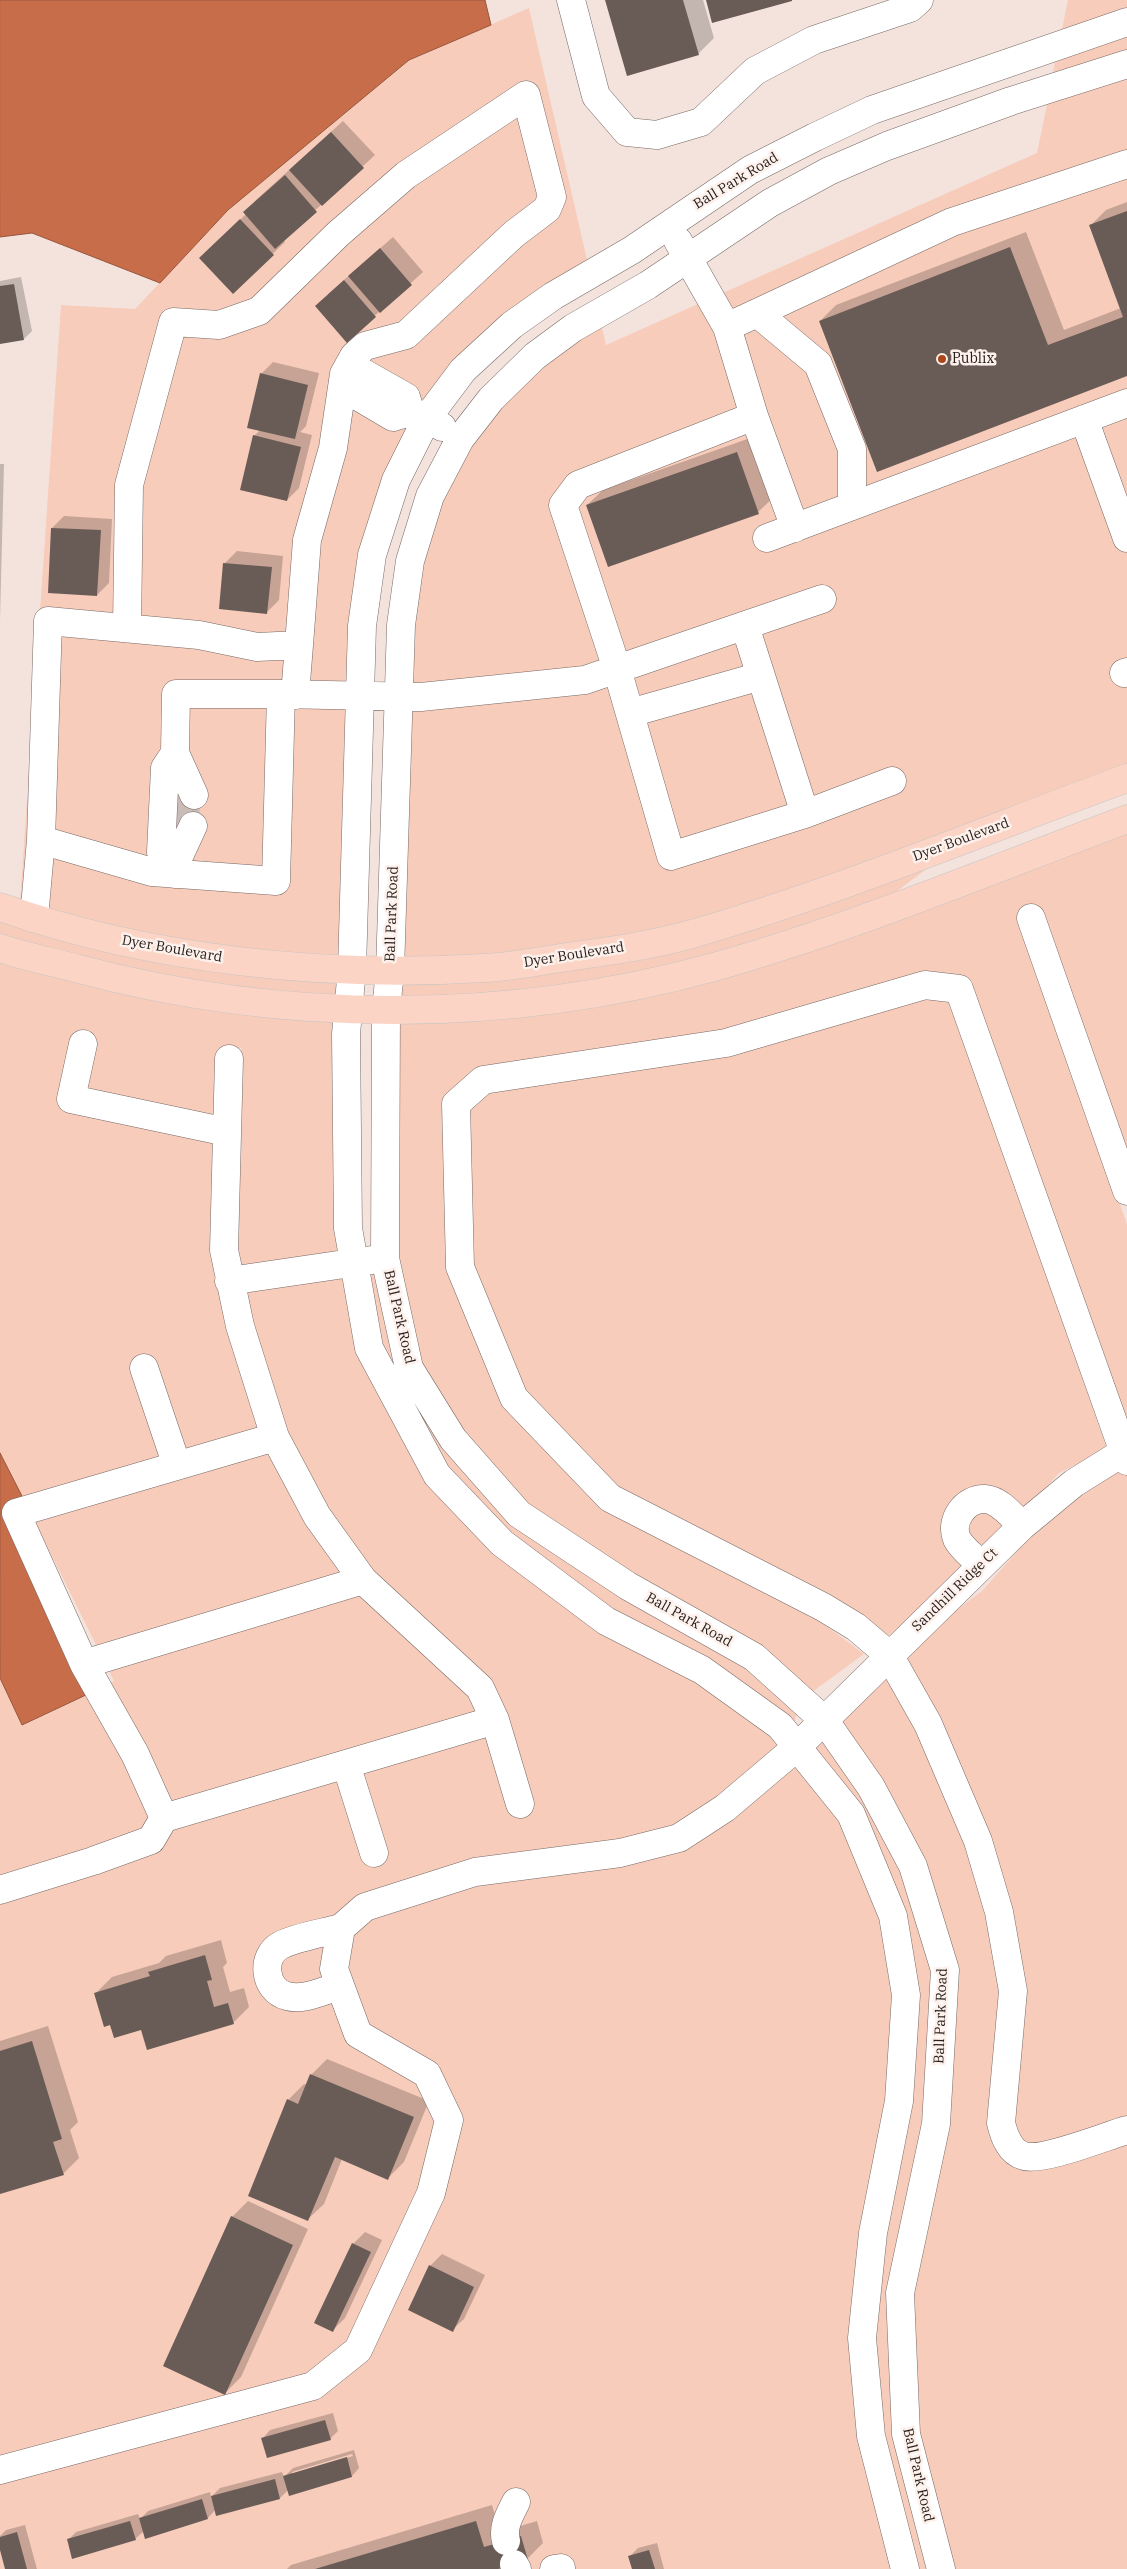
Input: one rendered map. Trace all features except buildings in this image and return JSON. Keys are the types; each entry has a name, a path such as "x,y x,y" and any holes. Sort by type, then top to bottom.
{"main road":[{"name":"Dyer Boulevard","path":"0,907 133,944 230,960 390,971 487,968 597,953 690,934 816,893 1127,778"},
{"path":"893,907 936,873 1127,802"},
{"path":"0,948 131,983 238,1000 349,1010 516,1006 610,991 713,967 826,932 1127,819"}],"street":[{"path":"571,0 596,96 627,132 657,135 701,122 755,71 814,40 910,8 920,0"},
{"name":"Ball Park Road","path":"905,2569 871,2436 862,2338 873,2233 900,2101 906,1994 893,1916 851,1814 780,1726 702,1670 606,1621 502,1543 437,1475 370,1348 348,1228 346,1034 352,969 362,626 372,555 418,414 512,324 553,296 632,250 750,170 872,110 1127,22"},
{"name":"Ball Park Road","path":"942,2569 906,2434 900,2294 936,2124 945,1970 913,1866 871,1787 825,1721 754,1657 628,1586 519,1514 453,1439 409,1368 385,1258 388,1053 386,1010 390,971 400,625 410,561 430,496 460,439 490,399 535,356 573,328 648,284 770,203 829,171 887,146 1002,105 1127,64"},
{"path":"41,840 152,872 170,864 276,881 288,694 299,645 307,540 333,448 344,374 354,356 365,346 406,335 514,234 547,210 552,197 526,95 406,175 338,234 259,311 219,325 172,322 129,485 127,628"},
{"path":"727,327 952,222 1127,164"},
{"path":"668,225 727,327 754,416 794,528"},
{"path":"757,313 818,364 852,449 852,506"},
{"path":"344,374 354,394 393,417 418,414 460,439"},
{"path":"767,538 1127,403"},
{"path":"754,416 578,485 563,504 617,669 671,856 805,814 892,781"},
{"path":"1084,419 1127,538"},
{"path":"170,864 170,761 176,694 288,694 398,698 585,680 822,599"},
{"path":"34,918 41,840 48,621 199,635 257,647 299,645"},
{"path":"745,626 805,814"},
{"path":"630,713 762,676"},
{"path":"170,761 186,795"},
{"path":"170,864 185,825"},
{"path":"1031,918 1127,1191"},
{"path":"1126,1454 959,989 925,985 726,1043 483,1080 456,1104 460,1267 514,1398 610,1498 823,1607 856,1627 889,1655 936,1742 978,1842 999,1912 1013,1991 1001,2123 1006,2142 1022,2156 1038,2157 1127,2130"},
{"path":"83,1044 71,1098 227,1132"},
{"path":"229,1058 224,1250 240,1326 275,1437 317,1516 363,1580 480,1688 495,1720 520,1804"},
{"path":"229,1281 385,1258"},
{"path":"144,1368 177,1466"},
{"path":"164,1818 135,1754 84,1664 16,1513 275,1437"},
{"name":"Sandhill Ridge Ct","path":"341,1928 365,1907 475,1872 620,1853 679,1838 725,1808 797,1747 1022,1526 1074,1483 1126,1454"},
{"path":"981,1565 957,1539 954,1525 959,1512 972,1502 986,1499 1002,1506 1022,1526"},
{"path":"84,1664 363,1580"},
{"path":"0,1890 93,1861 151,1840 164,1818 495,1720"},
{"path":"346,1764 374,1853"},
{"path":"0,2470 313,2386 358,2350 431,2193 449,2120 427,2074 358,2034 334,1969 341,1928 281,1945 270,1955 267,1967 270,1983 278,1992 287,1996 301,1997 340,1986"},
{"path":"512,2558 504,2535 508,2518 516,2502"}],"shaded area":[{"path":"0,0 485,0 491,25 409,60 228,210 160,283 32,233 0,237"},
{"path":"1068,0 1127,0 1127,11 1061,34"},
{"path":"529,8 588,264 547,287 385,478 341,958 241,951 136,934 20,903 61,305 135,309 228,210 409,60"},
{"path":"1127,32 1127,54 1052,78 1056,56"},
{"path":"1127,75 1127,768 813,884 687,925 487,958 401,961 412,625 421,562 441,499 469,444 499,405 542,363 601,323 606,345 1037,153 1048,100"},
{"path":"1127,830 1127,1157 1038,906 1017,913 1127,1224 1127,1440 969,986 724,1034 448,1098 449,1267 505,1405 604,1507 817,1619 864,1654 812,1692 527,1506 462,1433 420,1364 396,1256 397,1019 516,1016"},
{"path":"933,864 888,898 710,958 516,996 398,999 400,981 488,978"},
{"path":"0,917 340,978 339,998 240,990 134,973 0,937"},
{"path":"0,959 337,1019 342,1254 238,1269 235,1249 241,1048 218,1049 217,1119 84,1091 96,1036 74,1033 60,1097 216,1140 261,1430 184,1453 152,1356 131,1363 163,1459 24,1500 0,1453"},
{"path":"925,995 950,998 1107,1449 1059,1473 967,1576 881,1641 618,1490 524,1393 471,1264 467,1108 488,1090"},
{"path":"376,1269 444,1446 747,1665 799,1709 793,1725 612,1613 510,1535 446,1469 380,1345 367,1270"},
{"path":"345,1274 428,1482 772,1733 783,1746 719,1800 675,1829 362,1897 323,1972 418,2081 438,2121 420,2191 349,2344 308,2377 0,2460 0,1678 22,1725 88,1694 125,1758 153,1822 339,1776 366,1865 387,1859 360,1770 487,1732 512,1817 533,1811 503,1707 373,1574 327,1510 285,1433 242,1289"},
{"path":"269,1449 346,1574 98,1649 33,1518"},
{"path":"0,1453 24,1500 88,1694 22,1725 0,1678"},
{"path":"1127,1462 1127,2569 953,2569 917,2432 911,2294 955,1966 826,1707 982,1591 1075,1486"},
{"path":"359,1591 471,1694 480,1714 171,1805 108,1684 114,1681 107,1667"},
{"path":"815,1729 861,1792 903,1870 933,1971 925,2124 889,2295 930,2569 917,2569 882,2434 873,2337 917,1994 810,1745"},
{"path":"795,1762 841,1819 882,1919 895,1996 889,2100 862,2232 894,2569 0,2569 0,2481 365,2357 460,2121 367,2028 345,1967 351,1932 371,1915 477,1882 621,1862"}],"tunnel":[{"path":"185,825 186,795"}],"place":[{"name":"Publix","path":"942,359"}]}
